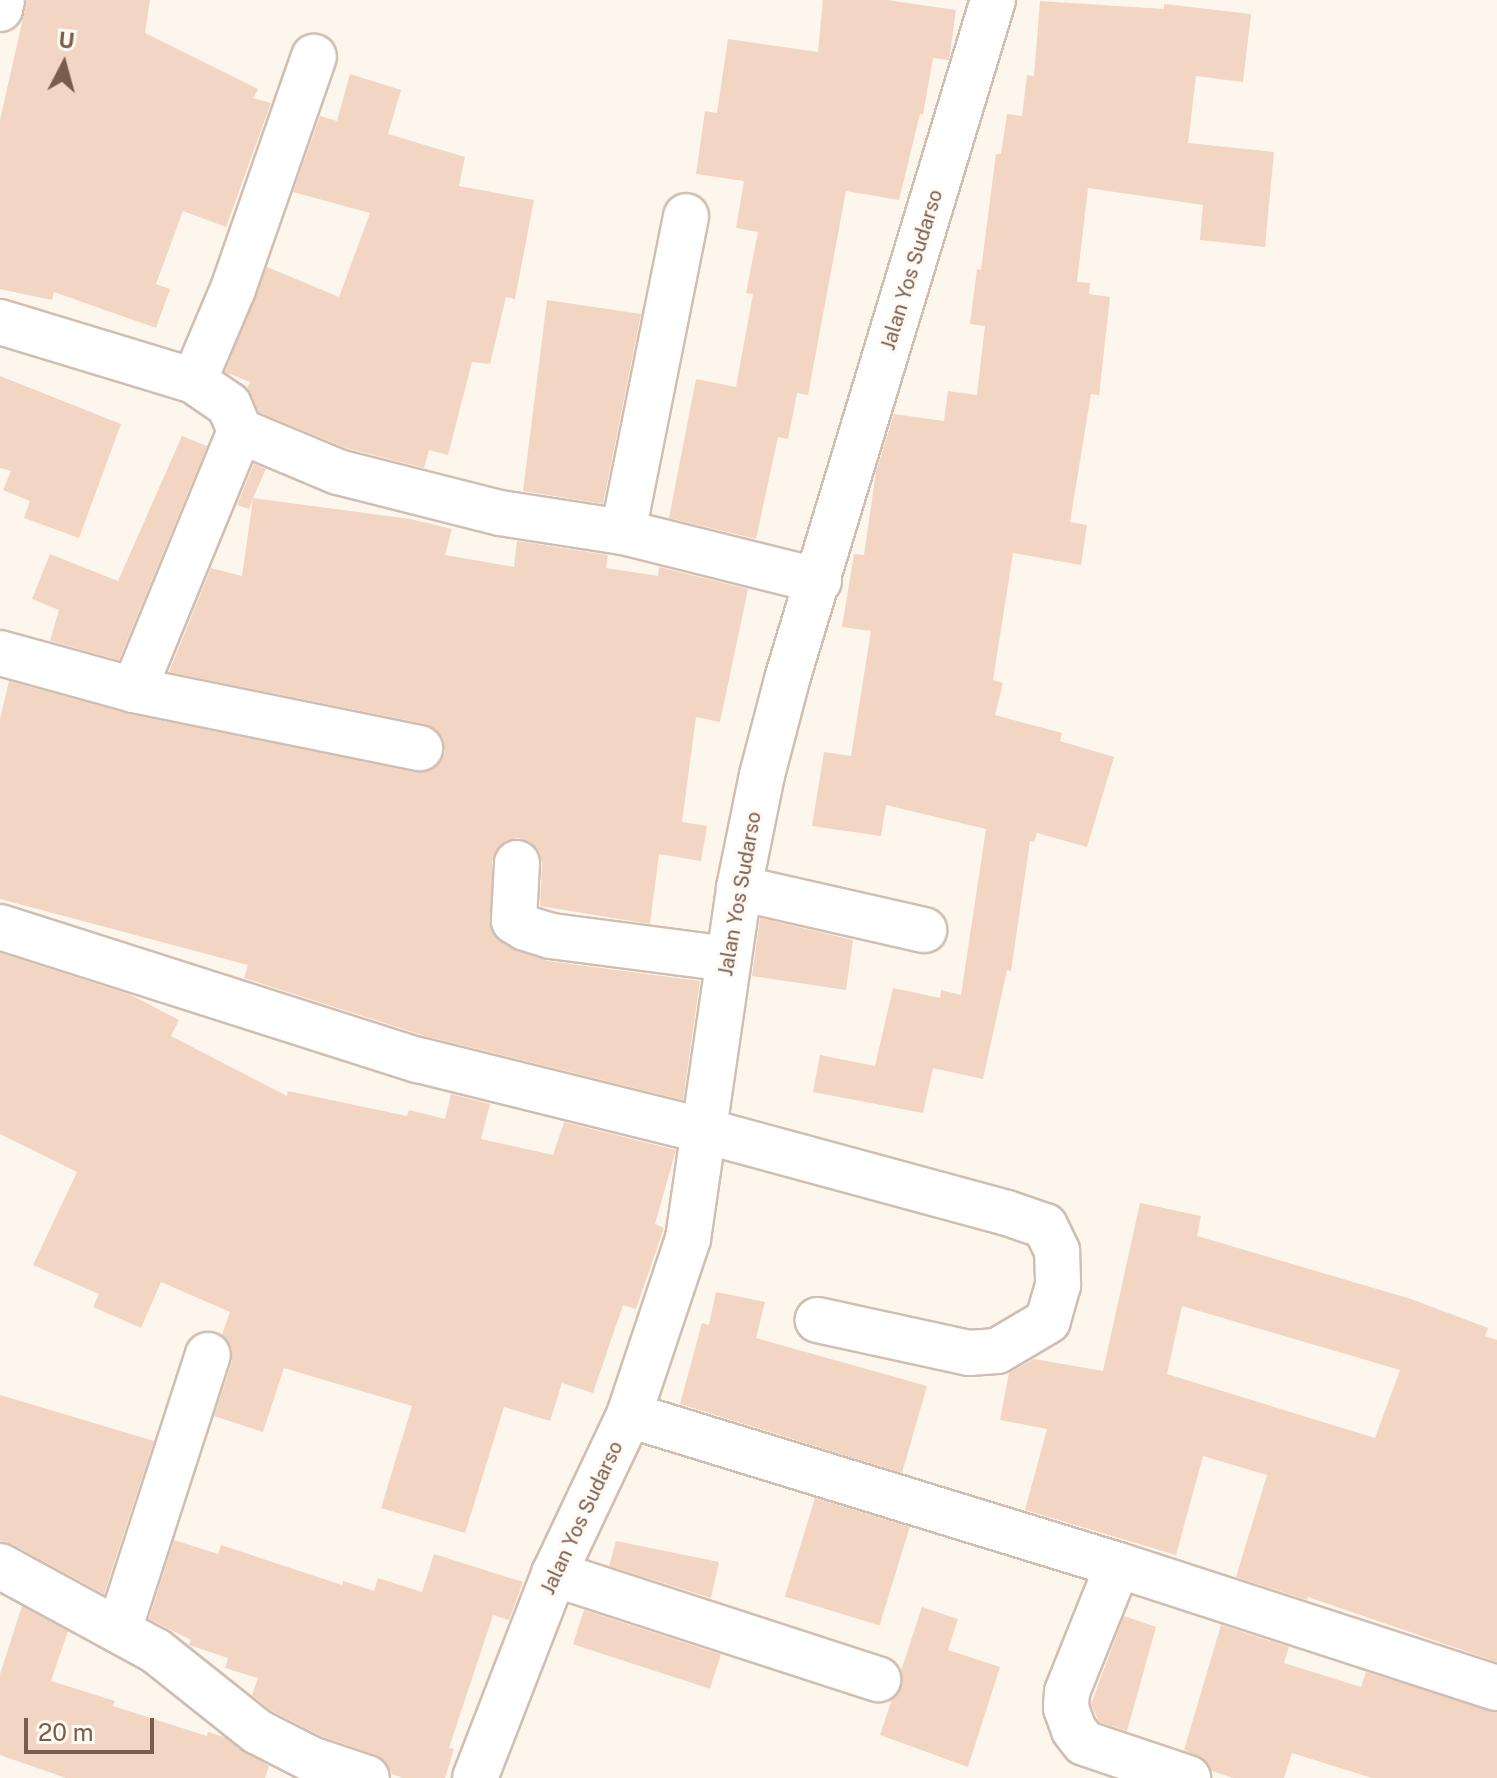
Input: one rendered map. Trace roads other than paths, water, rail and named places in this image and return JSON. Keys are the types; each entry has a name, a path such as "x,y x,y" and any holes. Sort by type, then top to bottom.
{"street":[{"path":"0,9 2,0"},
{"name":"Jalan Yos Sudarso","path":"475,1778 554,1574 629,1415 688,1239 739,888 766,761 993,0"},
{"path":"194,381 233,289 314,57"},
{"path":"623,532 686,216"},
{"path":"0,322 194,381 229,405 240,431 338,472 500,513 623,532 819,581"},
{"path":"134,690 240,431"},
{"path":"0,653 134,690 420,748"},
{"path":"517,863 514,921 525,928 551,936 728,959"},
{"path":"739,888 924,930"},
{"path":"0,927 418,1060 705,1131 1045,1226 1057,1251 1058,1285 1048,1321 997,1351 969,1353 818,1320"},
{"path":"119,1630 208,1355"},
{"path":"629,1415 1118,1565 1497,1688"},
{"path":"1118,1565 1067,1692 1066,1708 1074,1730 1084,1743 1188,1778"},
{"path":"0,1566 156,1651 258,1732 311,1759 367,1778"},
{"path":"554,1574 878,1679"}]}
